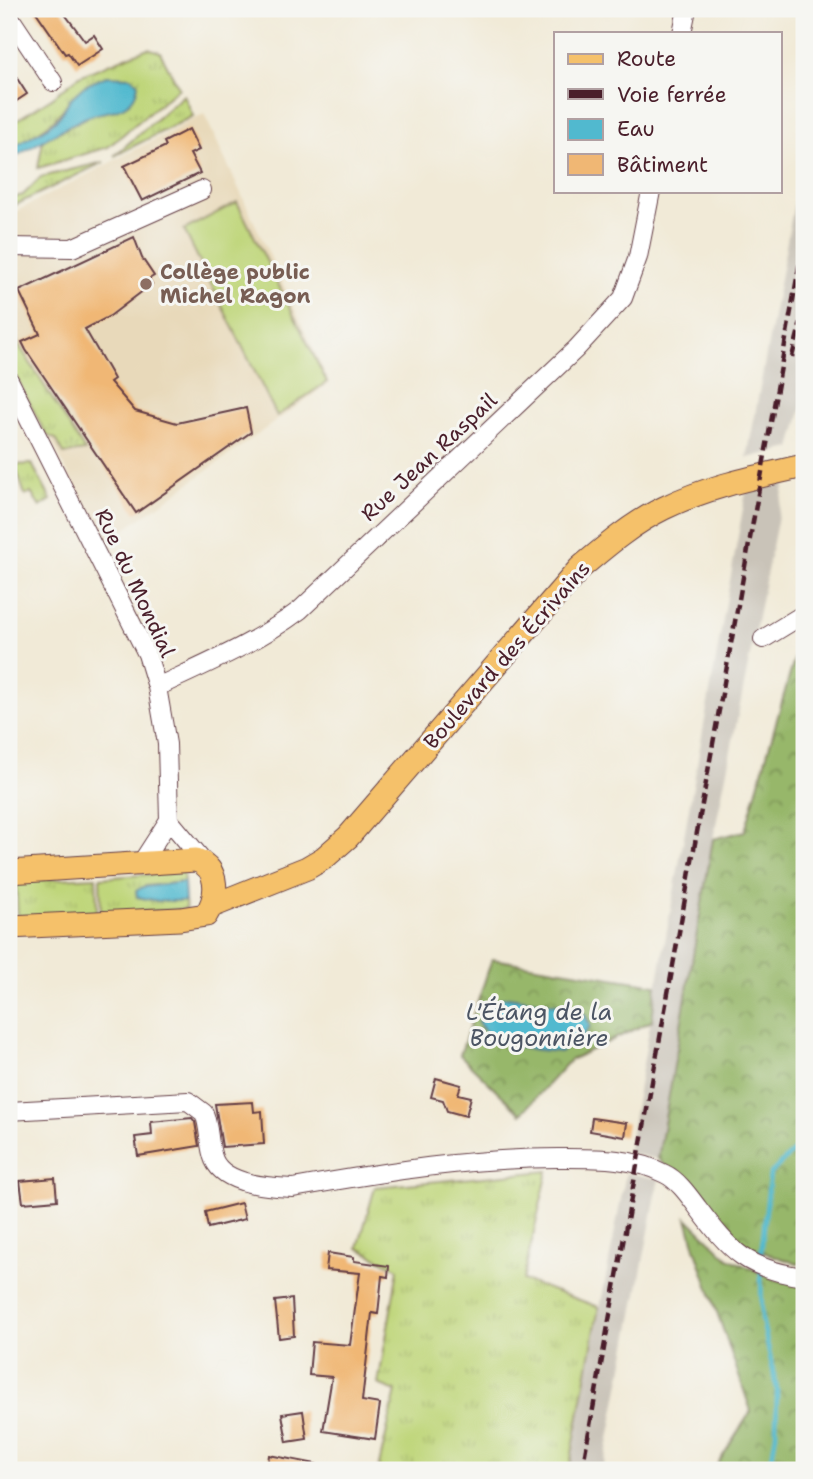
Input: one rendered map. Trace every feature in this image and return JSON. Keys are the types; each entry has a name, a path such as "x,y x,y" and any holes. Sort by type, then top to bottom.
{"main road":[{"name":"Boulevard des Écrivains","path":"9,927 180,919 206,915 212,906 281,879 324,858 348,837 580,568 609,544 662,509 697,494 732,482 804,466"},
{"path":"9,872 196,860 209,869 250,883 281,879"},
{"path":"209,869 216,889 212,906"}],"street":[{"path":"682,32 687,9"},
{"path":"9,16 53,82"},
{"path":"9,247 72,248 202,190"},
{"name":"Rue Jean Raspail","path":"157,687 253,641 300,610 576,349 623,298 638,257 651,192"},
{"name":"Rue du Mondial","path":"9,380 147,654 157,687 167,744 169,820"},
{"path":"763,639 804,614"},
{"path":"141,865 169,820 209,869"},
{"path":"9,1111 188,1101 204,1113 214,1161 220,1169 239,1180 277,1187 293,1188 426,1166 489,1159 602,1157 646,1165 668,1175 688,1195 719,1237 744,1259 764,1268 795,1276"}],"shaded area":[{"name":"Collège public Michel Ragon","path":"204,114 329,383 103,545 9,354 9,215"},
{"path":"804,149 804,400 791,448 747,458"},
{"path":"785,482 713,839 658,1159 627,1153 746,492"},
{"path":"626,1173 659,1179 603,1470 569,1470"}],"green space":[{"path":"148,48 160,52 179,88 108,147 38,168 43,140 91,115 116,110 70,99 50,123 9,149 9,125 53,97 79,76"},
{"path":"184,95 193,116 114,156"},
{"path":"104,162 9,208 9,199 23,195 41,177"},
{"path":"237,202 327,382 277,416 184,230"},
{"path":"9,329 85,451 64,454 56,439 46,435 9,363"},
{"path":"32,464 51,500 40,507 31,493 25,495 15,465"},
{"path":"804,652 804,1263 798,1264 747,1247 725,1222 658,1159 713,839 745,831 796,653"},
{"path":"183,872 184,882 145,886 137,897 158,901 185,901 186,909 101,914 100,878"},
{"path":"96,877 97,913 18,918 16,881"},
{"path":"492,959 656,985 652,1021 570,1060 521,1114 460,1055"},
{"path":"548,1171 523,1280 599,1307 569,1470 378,1470 396,1391 378,1384 398,1269 358,1248 375,1187"},
{"path":"687,1218 728,1258 776,1280 804,1283 804,1470 714,1470 751,1411"}],"water":[{"path":"106,76 131,77 138,83 136,94 129,103 119,109 92,115 77,122 9,160 9,149 49,126 84,86"},
{"path":"184,882 185,901 158,901 137,897 136,891 143,887"},
{"name":"L'Étang de la Bougonnière","path":"508,997 561,1005 585,1014 590,1026 583,1036 560,1052 504,1043 485,1031 478,1022 494,1002"}],"building":[{"path":"34,9 61,9 85,41 94,35 103,49 77,66 68,53 65,54"},
{"path":"9,66 27,94 9,106"},
{"path":"189,129 199,150 190,154 200,173 142,201 124,166 166,146 164,142"},
{"path":"134,237 142,258 154,276 149,279 152,284 110,316 85,329 114,379 110,382 135,411 177,423 246,408 251,432 136,513 26,350 22,342 40,334 19,291"},
{"path":"436,1078 461,1085 458,1094 471,1097 466,1116 447,1111 443,1100 431,1097"},
{"path":"253,1102 254,1112 262,1111 264,1144 222,1147 215,1104"},
{"path":"192,1118 199,1146 138,1156 135,1137 152,1135 151,1122"},
{"path":"592,1118 627,1123 625,1137 590,1131"},
{"path":"55,1178 57,1200 23,1203 20,1181"},
{"path":"241,1203 245,1219 208,1228 205,1212"},
{"path":"328,1253 354,1257 354,1261 389,1266 388,1277 382,1276 378,1314 372,1313 362,1401 380,1404 375,1439 323,1431 332,1377 309,1375 312,1342 350,1345 360,1273 326,1270"},
{"path":"292,1299 294,1336 279,1338 275,1301"},
{"path":"303,1411 307,1439 287,1442 282,1414"},
{"path":"269,1455 316,1464 316,1470 267,1470"}],"waterway":[{"path":"761,1254 770,1174 804,1141"},
{"path":"761,1272 762,1319 777,1389 776,1434 770,1470"}],"railway":[{"path":"582,1470 804,239"},
{"path":"792,357 804,310"}],"place":[{"name":"Collège public Michel Ragon","path":"146,284"}]}
